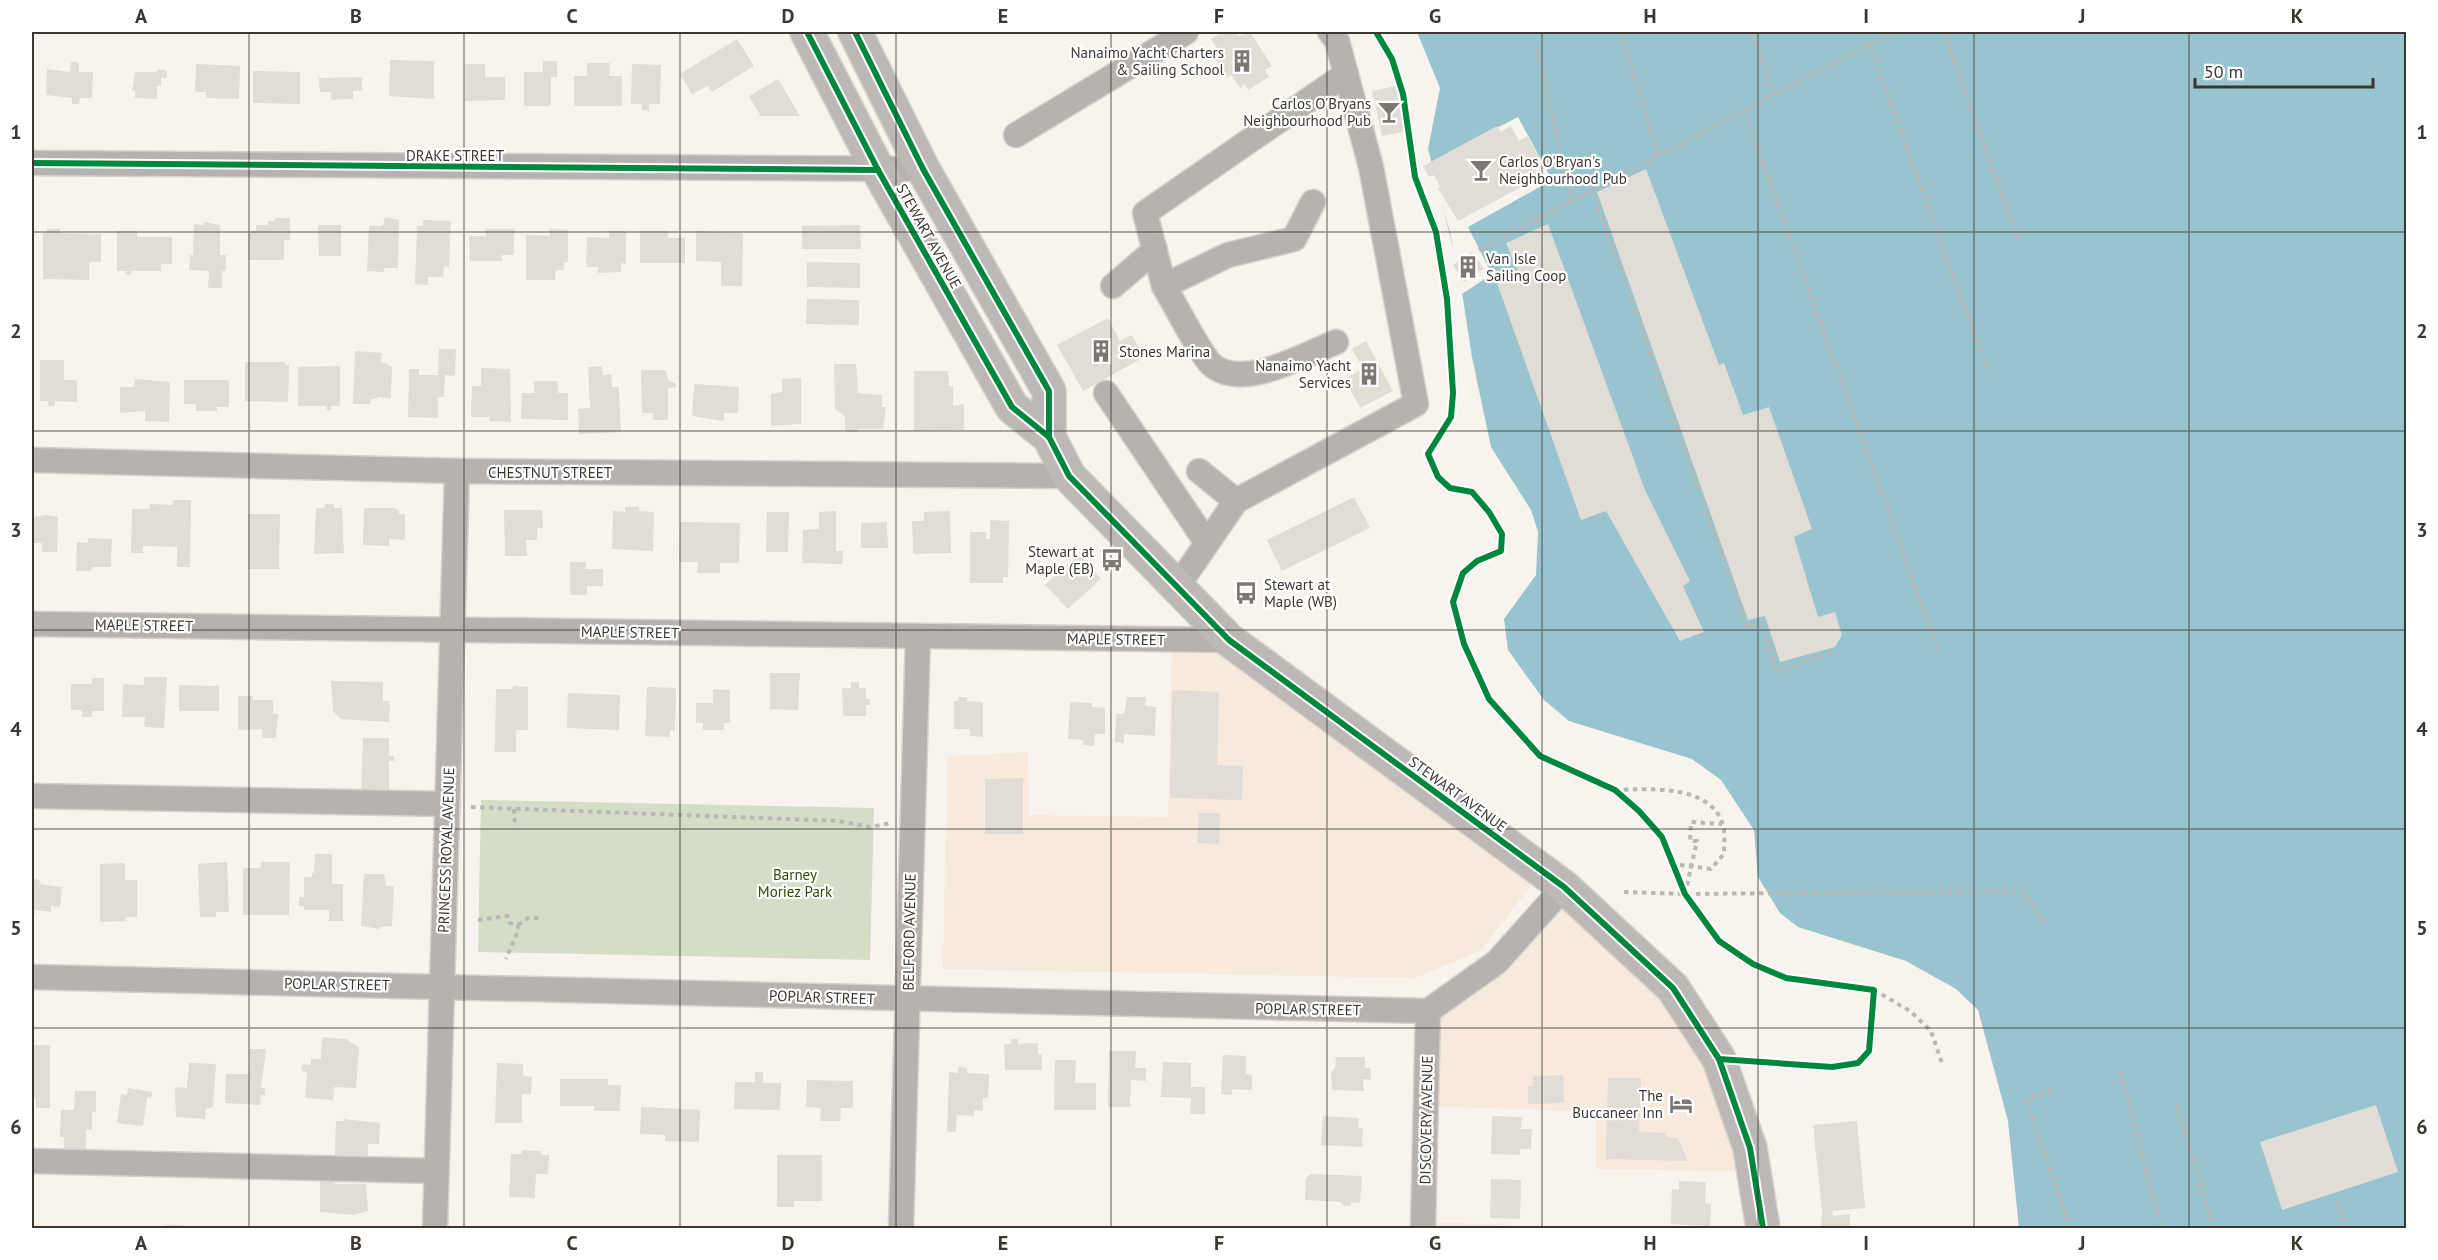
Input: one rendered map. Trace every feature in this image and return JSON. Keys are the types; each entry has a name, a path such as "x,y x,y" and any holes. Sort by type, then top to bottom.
{"highway":[{"name":"STEWART AVENUE","path":"807,32 878,170 1012,407 1049,437 1070,476 1229,640 1564,887 1673,988 1719,1059 1750,1148 1762,1228"},
{"name":"STEWART AVENUE","path":"855,32 923,169 1049,391 1049,437"},
{"path":"866,32 892,106"}],"street":[{"path":"1016,135 1186,32"},
{"path":"1177,587 1236,501 1416,404 1371,167 1338,41 1330,32"},
{"path":"1336,342 1256,374 1232,374 1211,365 1164,286 1145,213 1346,74"},
{"name":"DRAKE STREET","path":"32,163 923,169"},
{"path":"1164,286 1227,255 1294,239 1313,202"},
{"path":"1113,286 1155,250"},
{"path":"1106,393 1207,543"},
{"name":"CHESTNUT STREET","path":"32,460 457,471 1070,476"},
{"name":"PRINCESS ROYAL AVENUE","path":"435,1228 457,471"},
{"path":"1199,471 1236,501"},
{"name":"MAPLE STREET","path":"32,624 1229,640"},
{"name":"BELFORD AVENUE","path":"901,1228 918,636"},
{"path":"32,796 447,804"},
{"path":"1428,1011 1497,962 1564,887"},
{"name":"POPLAR STREET","path":"32,976 908,1000 1428,1011"},
{"name":"DISCOVERY AVENUE","path":"1423,1228 1428,1011"},
{"path":"32,1161 436,1171"}],"path":[{"path":"1620,32 1659,156"},
{"path":"1753,32 1774,95"},
{"path":"1479,250 1869,43 1894,32"},
{"path":"1944,32 2018,239"},
{"path":"1869,43 1989,374"},
{"path":"1537,49 1572,200"},
{"path":"1744,109 1938,649"},
{"path":"1592,190 1747,627 1762,623 1776,672 1833,653"},
{"path":"1604,786 1615,790 1623,797"},
{"path":"1615,790 1659,789 1686,793 1709,804 1722,824 1724,854 1711,869 1675,870"},
{"path":"447,804 514,809 839,821 870,827 912,819"},
{"path":"514,809 515,827"},
{"path":"1685,894 1698,840 1690,840 1691,822 1722,824"},
{"path":"1669,855 1691,903"},
{"path":"1624,892 1685,894 2023,891 2047,926"},
{"path":"478,920 508,916 510,923 518,925 528,918 540,918"},
{"path":"506,959 519,931 518,925"},
{"path":"1863,989 1874,990 1910,1011 1931,1031 1942,1066"},
{"path":"1873,1001 1874,990"},
{"path":"2121,1072 2161,1228"},
{"path":"2052,1090 2026,1100 2071,1228"},
{"path":"2177,1105 2214,1228"},
{"path":"2337,1202 2346,1228"}],"shaded area":[{"path":"1172,643 1226,644 1533,883 1481,950 1415,978 943,969 947,756 1028,752 1029,815 1168,817"},
{"path":"1566,895 1671,996 1714,1061 1748,1171 1596,1169 1596,1112 1429,1106 1433,1012"},
{"path":"1426,1222 1597,1228 1425,1228"}],"green space":[{"name":"Barney Moriez Park","path":"481,800 874,808 870,960 478,952"}],"water":[{"path":"1417,32 2406,32 2406,1228 2019,1228 2008,1121 1978,1010 1956,989 1906,961 1798,927 1780,913 1758,877 1754,830 1721,780 1692,759 1569,721 1544,700 1508,650 1504,619 1536,575 1538,532 1531,510 1491,447 1472,357 1458,267 1428,149 1440,88"}],"pier":[{"name":"Carlos O'Bryan's Neighbourhood Pub","path":"1518,117 1552,180 1468,227 1492,274 1462,294 1450,232 1429,163"}],"building":[{"name":"Nanaimo Yacht Charters & Sailing School","path":"1222,32 1235,32 1238,36 1250,32 1272,66 1265,70 1269,77 1248,90 1245,84 1240,88 1231,75 1227,78 1213,55 1219,52 1211,39"},
{"path":"737,39 754,66 712,92 708,86 692,94 680,74"},
{"path":"390,60 434,61 434,99 389,96"},
{"path":"543,61 557,61 557,77 551,77 551,106 524,106 524,72 543,72"},
{"path":"71,62 79,62 79,72 93,72 92,98 80,98 79,104 72,104 72,98 46,95 47,69 70,72"},
{"path":"587,63 610,63 609,76 622,76 622,106 574,106 574,76 587,76"},
{"path":"196,64 240,66 239,99 206,98 206,92 195,92"},
{"path":"465,64 485,64 485,77 505,77 505,100 465,101"},
{"path":"632,64 661,65 660,104 649,104 649,111 642,110 642,104 631,104"},
{"path":"157,70 167,70 167,78 161,78 161,86 157,86 157,99 135,98 135,91 132,91 135,72 157,72"},
{"path":"253,71 300,72 300,104 253,103"},
{"path":"362,77 362,91 353,91 353,99 331,100 331,92 320,92 319,78"},
{"path":"778,79 800,116 761,116 749,96"},
{"name":"Carlos O'Bryans Neighbourhood Pub","path":"1396,86 1404,132 1382,136 1372,91"},
{"name":"Carlos O'Bryan's Neighbourhood Pub","path":"1497,126 1501,132 1511,126 1519,141 1527,136 1539,157 1532,161 1540,177 1458,221 1438,188 1440,187 1434,175 1429,177 1423,166"},
{"path":"1646,169 1719,365 1724,363 1743,415 1769,407 1812,529 1794,537 1818,617 1835,612 1842,635 1835,647 1780,662 1765,616 1748,620 1597,192"},
{"path":"385,217 399,220 398,268 384,268 384,272 367,271 369,226 383,226"},
{"path":"275,218 290,218 290,240 284,240 284,260 248,260 248,231 256,231 256,225 268,225 268,221 275,221"},
{"path":"423,220 451,221 449,267 444,266 443,277 428,277 428,285 415,284 417,226 423,226"},
{"path":"204,222 220,225 220,255 226,255 226,271 222,271 222,288 208,288 209,271 189,270 190,255 193,255 194,224 204,225"},
{"path":"1548,224 1645,490 1690,581 1683,586 1704,632 1680,641 1606,511 1581,520 1497,283 1518,272 1506,243"},
{"path":"318,225 341,225 341,256 319,256"},
{"path":"860,225 861,249 802,249 802,226"},
{"path":"47,229 60,229 60,233 101,234 101,262 89,262 89,280 43,279 43,233 47,233"},
{"path":"486,229 514,229 514,255 502,255 502,261 470,261 469,236 486,236"},
{"path":"550,229 568,230 568,262 564,262 564,270 556,270 555,280 526,280 526,235 550,236"},
{"path":"117,231 137,231 137,237 172,237 172,264 161,264 161,271 131,271 131,275 126,275 126,271 117,271"},
{"path":"609,231 626,231 626,264 621,263 621,272 598,273 598,267 586,267 587,237 609,238"},
{"path":"640,231 668,231 668,238 685,238 685,263 640,263"},
{"path":"696,231 743,233 742,286 721,286 721,262 696,261"},
{"name":"Van Isle Sailing Coop","path":"1472,252 1484,269 1464,282 1453,265"},
{"path":"807,262 860,263 860,288 807,287"},
{"path":"807,299 859,300 859,325 806,324"},
{"name":"Stones Marina","path":"1108,318 1120,341 1132,335 1144,357 1083,391 1057,345"},
{"name":"Nanaimo Yacht Services","path":"1366,341 1393,391 1360,408 1345,379 1363,369 1352,349"},
{"path":"439,349 456,349 455,376 445,375 444,397 438,397 438,418 408,417 409,369 419,369 419,375 438,375"},
{"path":"355,351 382,353 381,361 392,367 391,398 377,397 377,399 371,399 370,404 353,404"},
{"path":"40,360 64,360 64,380 77,380 77,402 55,401 55,406 48,406 48,401 40,401"},
{"path":"245,362 285,362 285,365 289,365 288,402 245,401"},
{"path":"834,364 856,364 858,393 882,395 882,407 886,407 883,429 857,429 857,432 848,432 845,429 845,417 835,409"},
{"path":"340,366 340,406 331,406 331,410 327,410 326,406 298,406 298,367"},
{"path":"602,366 603,375 611,374 612,387 619,387 621,432 579,434 578,409 590,408 588,367"},
{"path":"481,368 510,369 511,422 489,421 490,417 471,417 472,386 481,386"},
{"path":"641,370 666,370 668,380 675,383 676,387 668,388 668,420 653,420 653,413 642,413"},
{"path":"914,371 948,371 949,386 953,386 953,406 964,404 964,430 914,431"},
{"path":"801,378 801,424 771,426 771,394 782,392 782,379"},
{"path":"135,379 170,382 169,422 145,421 145,411 120,413 120,387 134,387"},
{"path":"184,380 229,380 229,407 217,407 217,411 196,411 196,404 184,404"},
{"path":"534,381 558,381 558,393 568,393 568,420 521,419 522,393 534,393"},
{"path":"694,384 739,387 738,413 724,413 724,421 692,416"},
{"path":"1354,497 1370,528 1282,571 1267,540"},
{"path":"173,500 191,500 190,567 177,567 177,547 143,546 143,553 131,553 132,509 150,509 150,504 173,505"},
{"path":"325,504 334,504 334,508 342,508 344,553 314,554 316,508 325,508"},
{"path":"625,507 639,507 639,511 654,512 653,551 612,549 613,511 625,512"},
{"path":"364,508 393,508 399,510 399,514 405,514 405,540 389,539 389,546 363,545"},
{"path":"504,510 542,510 543,528 537,528 537,540 526,540 527,556 505,556"},
{"path":"836,511 836,551 843,551 842,564 802,563 803,530 819,529 819,512"},
{"path":"950,511 951,553 913,554 912,521 924,521 924,512"},
{"path":"767,512 789,512 788,552 766,552"},
{"path":"248,514 280,514 279,569 248,569"},
{"path":"47,515 58,517 57,552 42,552 42,543 32,543 32,517"},
{"path":"990,520 1009,521 1008,577 1003,577 1003,583 970,583 970,532 986,532 986,539 990,539"},
{"path":"680,522 740,523 739,563 720,563 720,573 697,573 698,562 679,562"},
{"path":"887,522 888,548 861,548 861,523"},
{"path":"88,538 112,539 111,567 92,567 91,571 76,571 77,542 88,543"},
{"path":"1079,554 1101,579 1068,609 1045,585"},
{"path":"570,562 586,562 586,569 603,569 603,586 587,586 587,595 570,595"},
{"path":"770,673 800,673 798,710 770,709"},
{"path":"144,677 167,677 164,728 144,727 145,717 122,717 123,684 144,685"},
{"path":"92,678 104,678 104,711 92,711 92,717 82,717 82,710 71,710 71,684 92,684"},
{"path":"331,681 383,682 383,701 390,701 389,722 341,719 333,711"},
{"path":"851,682 859,682 859,688 866,688 866,699 870,699 870,705 866,705 866,716 843,716 842,688 851,688"},
{"path":"179,685 219,686 219,711 179,711"},
{"path":"513,686 528,687 528,730 516,730 516,752 495,752 496,689 513,689"},
{"path":"647,687 676,688 675,731 670,730 670,737 645,736"},
{"path":"713,689 730,690 730,723 724,723 724,730 703,730 703,723 696,723 696,703 713,703"},
{"path":"1172,690 1219,692 1217,765 1243,766 1242,800 1170,798"},
{"path":"568,693 620,695 619,730 567,728"},
{"path":"238,696 253,696 253,700 273,700 273,714 278,714 276,738 262,738 262,729 238,730"},
{"path":"958,697 967,697 967,701 983,702 983,737 970,736 970,729 954,729 954,701 958,701"},
{"path":"1127,697 1146,697 1145,706 1156,707 1155,736 1124,734 1124,743 1115,742 1116,714 1124,714"},
{"path":"1070,702 1092,703 1092,707 1105,708 1105,734 1095,734 1094,746 1083,745 1083,740 1068,739"},
{"path":"363,738 389,738 389,756 394,756 394,761 389,761 389,793 361,793"},
{"path":"1023,778 1023,834 985,834 985,779"},
{"path":"1199,813 1220,813 1219,844 1197,843"},
{"path":"315,854 332,854 332,884 343,884 343,921 329,921 329,910 304,910 304,906 299,906 299,897 304,897 304,877 312,877 314,873"},
{"path":"227,862 229,912 216,912 216,917 200,917 198,864"},
{"path":"261,862 290,862 289,915 243,915 243,868 261,868"},
{"path":"125,863 125,880 137,880 137,917 126,917 126,921 100,922 100,864"},
{"path":"364,874 384,874 386,886 394,886 392,926 380,927 380,929 361,926"},
{"path":"34,879 40,880 39,884 62,887 60,907 51,906 51,912 35,910 35,914 32,914"},
{"path":"322,1037 346,1039 359,1047 356,1088 334,1087 333,1100 305,1098 307,1072 301,1071 302,1064 311,1065 311,1059 321,1059"},
{"path":"1011,1039 1018,1039 1018,1044 1038,1043 1038,1054 1042,1054 1042,1070 1005,1070 1004,1044 1011,1044"},
{"path":"32,1045 50,1045 50,1108 36,1108 36,1099 32,1099"},
{"path":"250,1049 266,1049 261,1088 265,1088 265,1095 261,1095 260,1105 225,1103 226,1074 249,1074"},
{"path":"1109,1051 1136,1051 1135,1068 1146,1068 1146,1081 1131,1080 1130,1107 1108,1107"},
{"path":"1223,1055 1246,1056 1246,1074 1252,1075 1252,1090 1232,1089 1232,1095 1221,1094"},
{"path":"1336,1057 1365,1057 1365,1068 1370,1068 1371,1080 1363,1079 1364,1091 1332,1090 1331,1072 1335,1068"},
{"path":"1055,1060 1076,1060 1075,1083 1096,1083 1096,1110 1054,1110"},
{"path":"1163,1062 1191,1063 1191,1087 1205,1087 1205,1114 1190,1114 1191,1098 1161,1097"},
{"path":"189,1063 216,1064 213,1107 206,1109 205,1119 176,1117 175,1087 187,1088"},
{"path":"497,1063 523,1064 523,1076 532,1077 531,1094 522,1094 522,1123 495,1123"},
{"path":"958,1067 967,1068 967,1073 989,1074 988,1098 983,1098 983,1111 974,1110 974,1116 957,1115 956,1132 947,1132 949,1072 958,1073"},
{"path":"755,1072 763,1072 763,1083 781,1083 780,1110 734,1109 735,1082 755,1082"},
{"path":"1563,1075 1564,1103 1528,1104 1528,1086 1533,1086 1533,1076"},
{"path":"1608,1078 1641,1078 1639,1132 1666,1133 1666,1137 1678,1138 1688,1161 1606,1159"},
{"path":"560,1079 608,1079 608,1085 621,1085 620,1111 594,1111 594,1106 560,1106"},
{"path":"807,1080 853,1081 853,1108 841,1108 840,1121 820,1121 821,1108 806,1107"},
{"path":"128,1088 152,1092 151,1098 147,1098 143,1126 117,1123 121,1094 127,1095"},
{"path":"75,1091 96,1091 96,1112 92,1112 92,1130 86,1129 86,1150 64,1150 64,1137 60,1137 61,1110 74,1110"},
{"path":"2376,1105 2398,1172 2282,1210 2260,1142"},
{"path":"641,1107 700,1110 699,1142 665,1141 665,1135 640,1134"},
{"path":"1323,1116 1359,1118 1358,1128 1363,1128 1362,1147 1321,1145"},
{"path":"1492,1116 1522,1117 1521,1129 1532,1129 1531,1149 1520,1149 1520,1155 1491,1154"},
{"path":"343,1119 380,1123 379,1144 368,1144 368,1157 335,1155 336,1121 343,1121"},
{"path":"1857,1121 1865,1208 1832,1211 1833,1216 1850,1214 1850,1228 1821,1228 1822,1212 1813,1125"},
{"path":"522,1150 541,1151 541,1155 549,1155 548,1174 536,1174 535,1198 509,1197 511,1154 522,1154"},
{"path":"777,1155 822,1155 822,1201 794,1201 794,1207 777,1207"},
{"path":"1311,1174 1362,1176 1360,1203 1351,1202 1351,1206 1342,1205 1342,1202 1305,1200 1306,1178"},
{"path":"1491,1179 1521,1180 1520,1219 1490,1218"},
{"path":"320,1180 336,1180 335,1184 366,1184 368,1211 354,1215 320,1212"},
{"path":"1679,1181 1706,1182 1705,1203 1711,1204 1710,1226 1671,1224 1672,1189 1679,1190"},
{"path":"165,1225 183,1225 183,1228 165,1228"}],"cycle path":[{"path":"807,32 878,170 1012,407 1049,437 1069,476 1229,640 1564,887 1673,988 1719,1059 1750,1148 1763,1228"},
{"path":"855,32 923,169 1049,391 1049,437"},
{"path":"1376,32 1392,59 1403,94 1415,177 1436,232 1447,299 1453,393 1451,417 1428,454 1438,477 1450,488 1472,492 1489,512 1502,534 1501,551 1477,561 1463,573 1453,602 1464,644 1489,699 1540,756 1615,790 1639,811 1662,837 1685,894 1719,941 1753,964 1786,978 1874,990 1869,1051 1858,1063 1832,1067 1719,1059"},
{"path":"32,163 878,170"}],"place":[{"name":"Nanaimo Yacht Charters & Sailing School","path":"1242,61"},
{"name":"Carlos O'Bryans Neighbourhood Pub","path":"1389,112"},
{"name":"Carlos O'Bryan's Neighbourhood Pub","path":"1481,170"},
{"name":"Van Isle Sailing Coop","path":"1468,267"},
{"name":"Stones Marina","path":"1101,351"},
{"name":"Nanaimo Yacht Services","path":"1369,374"},
{"name":"Stewart at Maple (EB)","path":"1112,560"},
{"name":"Stewart at Maple (WB)","path":"1246,593"},
{"name":"The Buccaneer Inn","path":"1681,1104"}]}
